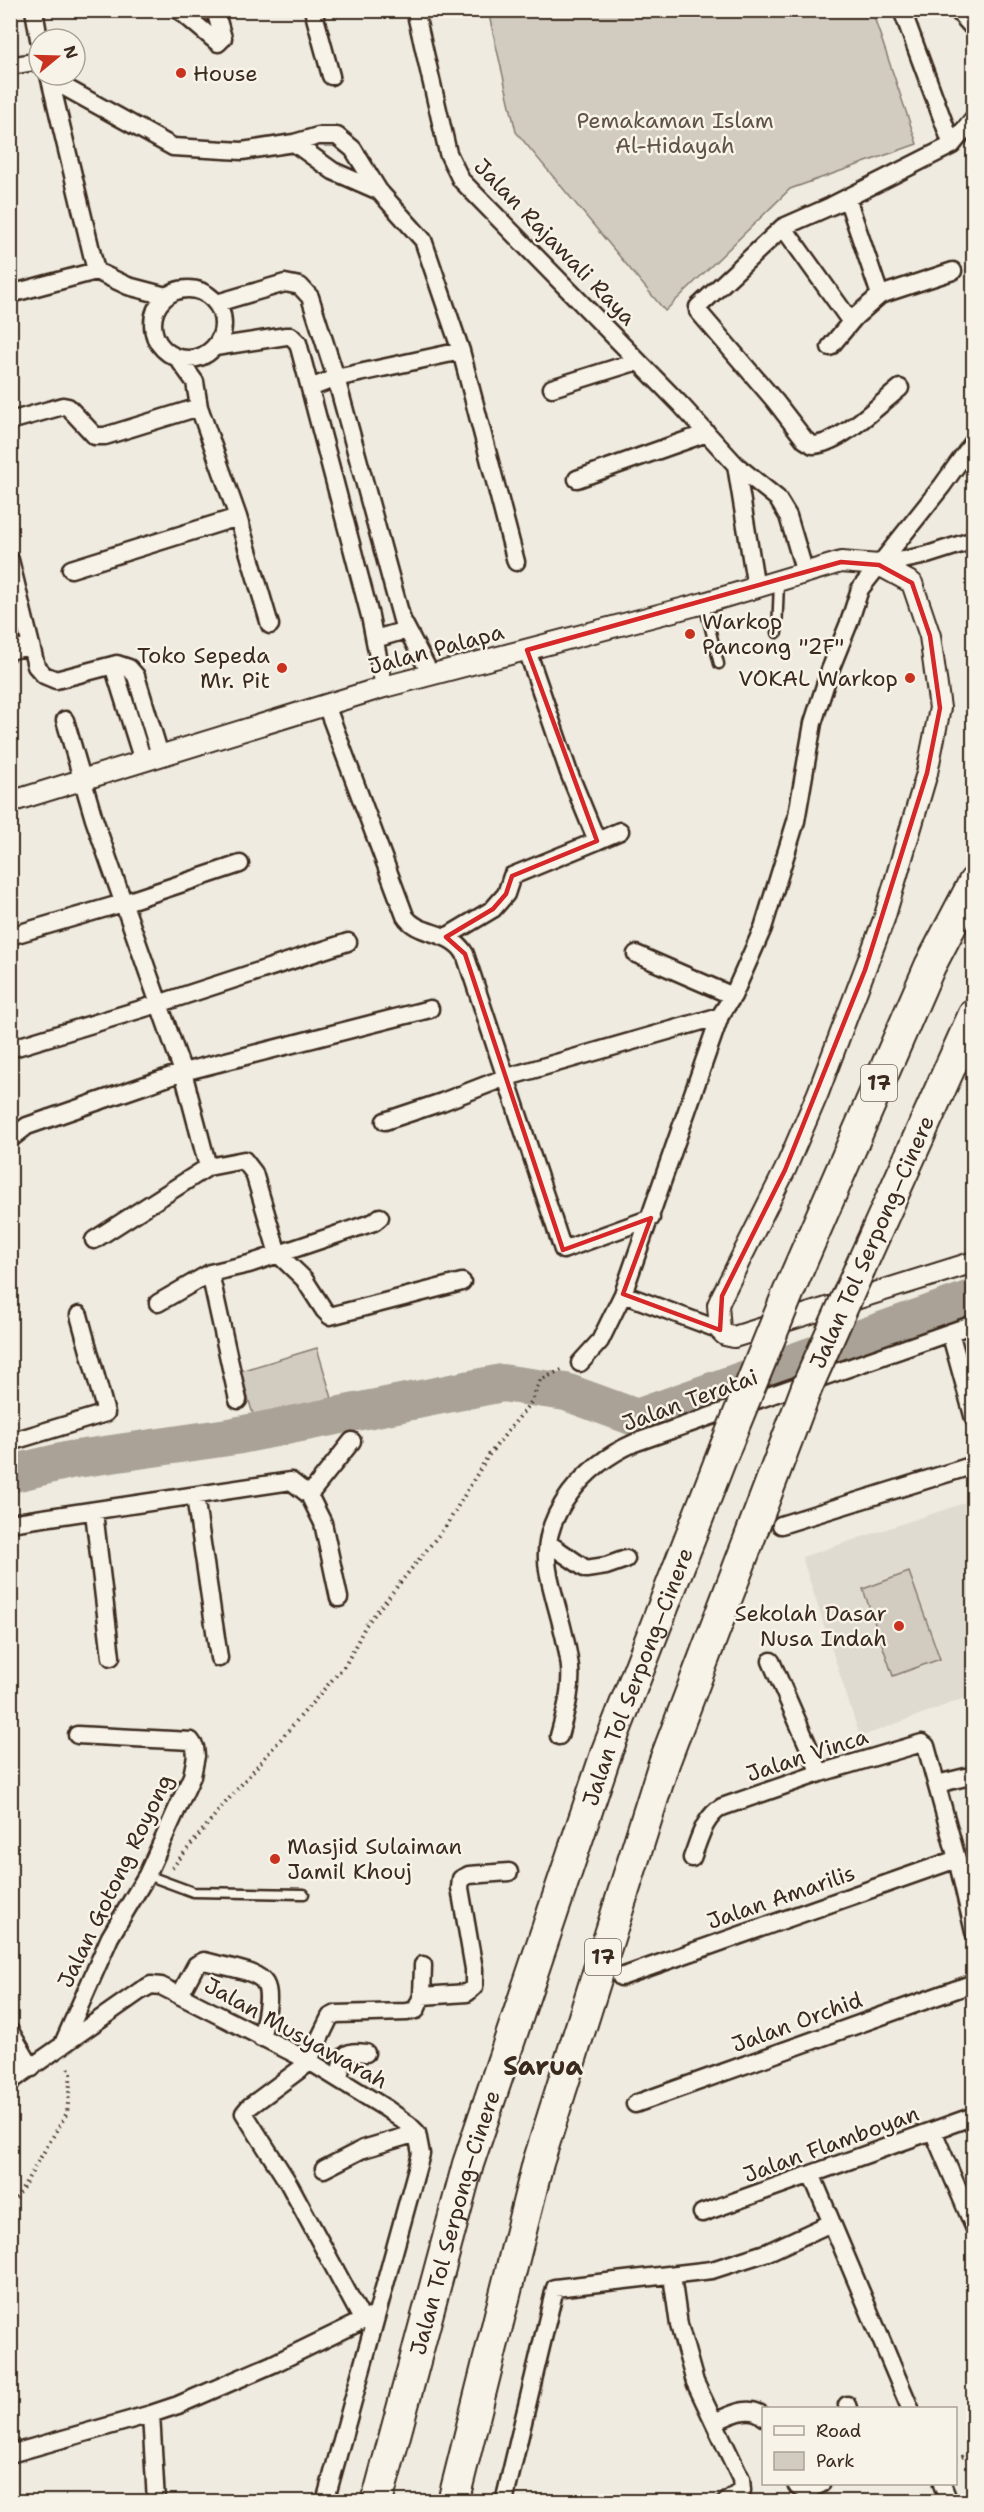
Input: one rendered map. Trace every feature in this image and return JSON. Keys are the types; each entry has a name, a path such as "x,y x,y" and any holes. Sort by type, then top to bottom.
{"highway":[{"name":"Jalan Tol Serpong–Cinere","path":"377,2502 468,2164 607,1751 791,1286 930,966 974,882"},
{"name":"Jalan Tol Serpong–Cinere","path":"453,2502 538,2163 664,1763 807,1387 974,1014"}],"street":[{"path":"34,10 37,27"},
{"path":"179,10 218,43 223,38 215,10"},
{"path":"314,10 331,76"},
{"name":"Jalan Rajawali Raya","path":"415,10 448,153 461,180 638,361 735,465 777,498 784,506 805,573"},
{"path":"957,10 974,29"},
{"path":"909,14 952,145"},
{"path":"10,66 27,63"},
{"path":"52,87 96,271"},
{"path":"68,87 173,147 242,151 318,136 337,136 353,149 379,191 423,240 461,351 516,562"},
{"path":"900,388 850,428 828,442 813,445 805,440 775,401 698,311 699,303 783,227 847,198 952,145 974,118"},
{"path":"294,142 333,171 379,191"},
{"path":"847,198 880,294"},
{"path":"783,227 851,322"},
{"path":"10,294 96,271 128,286 166,296"},
{"path":"830,347 851,322 880,294 953,271"},
{"path":"217,303 285,283 300,286 310,297 336,378 406,630 430,674"},
{"path":"128,286 153,313"},
{"path":"179,360 201,358 215,347 220,339 223,321 217,303 194,289 184,288 166,296 153,313 152,327 159,345 179,360 195,382"},
{"path":"215,347 291,336 298,343 375,639 384,687"},
{"path":"310,388 336,378 461,351"},
{"path":"201,358 195,382 199,406 238,517 270,625"},
{"path":"552,388 638,361"},
{"path":"10,421 63,406 68,407 95,436 105,436 199,406"},
{"path":"577,479 707,433"},
{"path":"580,1363 600,1341 623,1294 720,1016 733,996 763,928 796,821 813,723 860,589 942,486 974,441"},
{"path":"735,465 756,588"},
{"path":"740,499 765,488"},
{"path":"71,569 238,517"},
{"path":"879,565 927,555 974,540"},
{"path":"10,560 36,666 44,675 56,680 113,665 151,758"},
{"name":"Jalan Palapa","path":"10,802 430,674 704,603 841,562 879,565"},
{"path":"720,1330 718,1305 785,1170 814,1104 880,929 931,752 940,708 930,636 912,583 879,565"},
{"path":"375,639 406,630"},
{"path":"10,651 31,645"},
{"path":"527,650 569,773 597,841"},
{"path":"326,705 405,916 412,925 454,940 465,954 504,1078 563,1250 651,1218"},
{"path":"65,720 81,781 183,1072 208,1167"},
{"path":"446,937 493,909 506,894 512,876 620,831"},
{"path":"10,936 123,903 240,864"},
{"path":"10,1049 348,942"},
{"path":"636,954 733,996"},
{"path":"13,1137 27,1125 183,1072 430,1009"},
{"path":"385,1121 504,1078 720,1016"},
{"path":"94,1240 208,1167 244,1160 254,1173 278,1254 293,1266 324,1310 332,1316 462,1282"},
{"path":"158,1303 210,1273 249,1264 374,1222 380,1217"},
{"path":"623,1294 734,1337 974,1262"},
{"path":"210,1273 238,1400"},
{"path":"10,1442 106,1413 78,1315"},
{"name":"Jalan Teratai","path":"559,1736 568,1702 570,1667 548,1569 548,1543 553,1522 570,1492 583,1478 619,1450 974,1324"},
{"path":"950,1332 974,1419"},
{"path":"309,1496 352,1441"},
{"path":"782,1525 974,1466"},
{"path":"11,1523 291,1481 309,1496 323,1523 339,1598"},
{"path":"195,1496 219,1658"},
{"path":"94,1512 111,1657"},
{"path":"548,1543 586,1569 606,1566 626,1559"},
{"path":"771,1661 820,1773"},
{"name":"Jalan Gotong Royong","path":"62,2046 110,1937 155,1877 192,1776 196,1756 195,1747 191,1741 187,1740 77,1735"},
{"name":"Jalan Vinca","path":"692,1858 708,1819 714,1812 820,1773 922,1743 926,1746 937,1785"},
{"path":"974,1774 937,1785 974,1932"},
{"name":"Jalan Amarilis","path":"621,1977 957,1859"},
{"path":"422,1996 467,1993 474,1987 474,1968 460,1888 461,1879 470,1875 509,1872"},
{"path":"180,1995 196,1965 204,1961 260,1976 268,1988 269,2005 261,2038"},
{"path":"370,2318 244,2113 309,2061 330,2017 336,2014 416,2010 422,1996 423,1965"},
{"name":"Jalan Orchid","path":"635,2104 974,1983"},
{"name":"Jalan Musyawarah","path":"10,2082 140,1991 151,1985 161,1986 309,2061 387,2109 409,2124 417,2133"},
{"path":"10,2031 32,2068"},
{"path":"339,2079 343,2058 346,2054 355,2051 366,2053"},
{"name":"Jalan Flamboyan","path":"702,2213 812,2176 974,2116"},
{"path":"933,2131 968,2197 974,2227"},
{"path":"324,2169 363,2149 417,2133 421,2154 370,2318 325,2502"},
{"path":"812,2176 909,2407"},
{"path":"504,2502 555,2288 712,2270 768,2252 831,2223"},
{"path":"672,2276 679,2325 695,2382 741,2479 742,2490 726,2502"},
{"path":"10,2454 178,2405 370,2318"},
{"path":"714,2422 744,2410 762,2414"},
{"path":"150,2414 156,2502"},
{"path":"797,2485 806,2491 819,2485"},
{"path":"942,2485 949,2502"}],"lane":[{"path":"777,633 779,581"},
{"path":"704,603 719,664"},
{"path":"155,1877 193,1892 304,1894"}],"path":[{"path":"155,1877 220,1809 346,1664 366,1625 446,1526 488,1456 532,1401 540,1380 580,1363"},
{"path":"10,2210 67,2113 71,2074 62,2046"},
{"path":"957,2459 974,2452"}],"highlighted area":[{"path":"841,562 879,565 912,583 930,636 940,708 927,773 865,970 785,1170 722,1296 720,1330 623,1294 651,1218 563,1250 465,954 446,937 493,909 506,894 512,876 597,841 527,650"}],"shaded area":[{"name":"Sekolah Dasar Nusa Indah","path":"973,1500 973,1695 860,1737 802,1557"}],"green space":[{"name":"Pemakaman Islam Al-Hidayah","path":"488,11 872,11 917,144 790,189 665,311 516,132"},
{"path":"317,1348 332,1398 255,1421 240,1371"},
{"path":"909,1572 940,1659 893,1676 863,1589"}],"waterway":[{"path":"10,1474 70,1460 235,1436 502,1383 566,1392 637,1418 974,1298"}],"place":[{"name":"House","path":"181,73"},
{"name":"Warkop Pancong \"2F\"","path":"690,634"},
{"name":"Toko Sepeda Mr. Pit","path":"282,668"},
{"name":"VOKAL Warkop","path":"910,678"},
{"name":"Sekolah Dasar Nusa Indah","path":"899,1626"},
{"name":"Masjid Sulaiman Jamil Khouj","path":"275,1859"}],"district":[{"name":"Sarua","path":"543,2065"}]}
